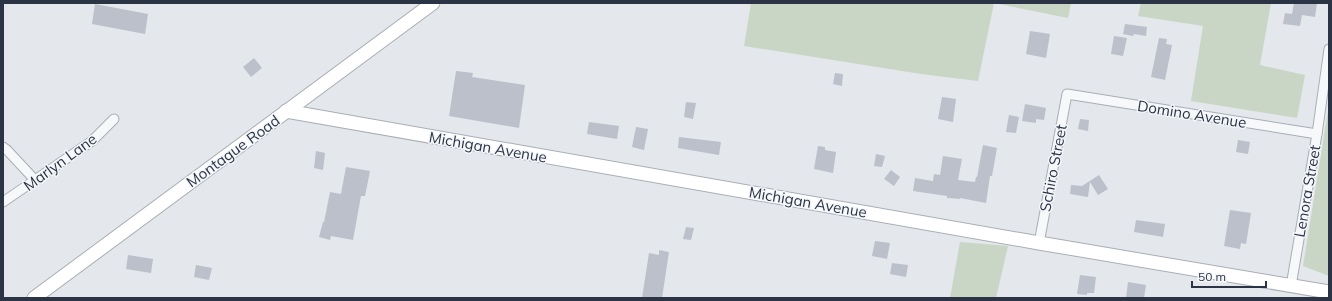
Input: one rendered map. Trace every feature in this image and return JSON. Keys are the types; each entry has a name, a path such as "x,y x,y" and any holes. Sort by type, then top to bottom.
{"main road":[{"name":"Montague Road","path":"34,298 432,3"},
{"name":"Michigan Avenue","path":"286,111 1039,243 1329,292"}],"street":[{"name":"Lenora Street","path":"1291,286 1317,134 1329,49"},
{"name":"Domino Avenue","path":"1067,94 1317,134"},
{"name":"Schiro Street","path":"1039,243 1067,94"},
{"name":"Marlyn Lane","path":"3,202 92,141 114,119"},
{"path":"3,147 35,180"}],"green space":[{"path":"751,3 994,3 978,81 921,74 744,46"},
{"path":"994,3 1071,3 1068,18"},
{"path":"1141,3 1271,3 1260,65 1305,75 1297,118 1191,101 1203,26 1138,16"},
{"path":"1329,105 1329,276 1303,266"},
{"path":"960,242 1008,246 996,298 950,298"}],"building":[{"path":"1294,3 1317,3 1315,17 1302,15 1300,26 1283,24 1285,13 1292,14"},
{"path":"95,4 148,14 145,34 92,24"},
{"path":"1125,24 1147,27 1146,36 1123,34"},
{"path":"1030,31 1050,34 1046,58 1026,54"},
{"path":"1114,36 1127,38 1123,56 1111,54"},
{"path":"1159,38 1167,39 1166,44 1172,45 1165,80 1151,77"},
{"path":"254,58 262,68 251,77 243,67"},
{"path":"456,71 473,73 472,77 525,85 519,128 449,116"},
{"path":"835,73 843,74 842,86 833,84"},
{"path":"942,97 956,99 953,122 938,119"},
{"path":"686,102 696,103 693,119 684,117"},
{"path":"1025,104 1046,108 1044,120 1036,119 1036,123 1022,121"},
{"path":"1009,115 1019,117 1016,133 1006,132"},
{"path":"1080,119 1089,120 1088,131 1078,129"},
{"path":"589,122 619,126 617,139 587,134"},
{"path":"636,127 648,129 644,150 632,147"},
{"path":"679,137 721,142 719,155 678,148"},
{"path":"1238,140 1250,142 1248,154 1236,152"},
{"path":"983,145 997,148 992,176 990,176 986,203 960,198 947,198 947,196 913,191 915,178 933,181 934,174 940,175 943,156 962,159 958,180 975,182"},
{"path":"818,146 825,147 825,150 836,152 833,173 814,169"},
{"path":"316,151 325,153 323,170 314,168"},
{"path":"876,154 885,156 882,167 874,166"},
{"path":"346,167 370,171 365,196 361,196 353,240 331,236 330,240 319,237 324,222 330,192 341,194"},
{"path":"891,170 900,177 894,186 884,179"},
{"path":"1099,175 1108,189 1098,195 1090,182 1088,197 1070,194 1071,185 1082,186"},
{"path":"1230,210 1251,213 1246,244 1241,243 1240,249 1224,246"},
{"path":"1136,220 1165,224 1163,237 1134,232"},
{"path":"686,227 694,228 691,240 683,239"},
{"path":"875,241 890,243 887,259 872,256"},
{"path":"659,250 669,252 662,298 642,298 649,253 659,255"},
{"path":"128,255 153,259 151,273 126,269"},
{"path":"892,263 908,265 906,277 890,274"},
{"path":"196,265 212,268 209,280 194,277"},
{"path":"1080,275 1096,277 1094,293 1087,293 1087,295 1077,294"},
{"path":"1128,282 1146,285 1144,298 1126,298"}]}
